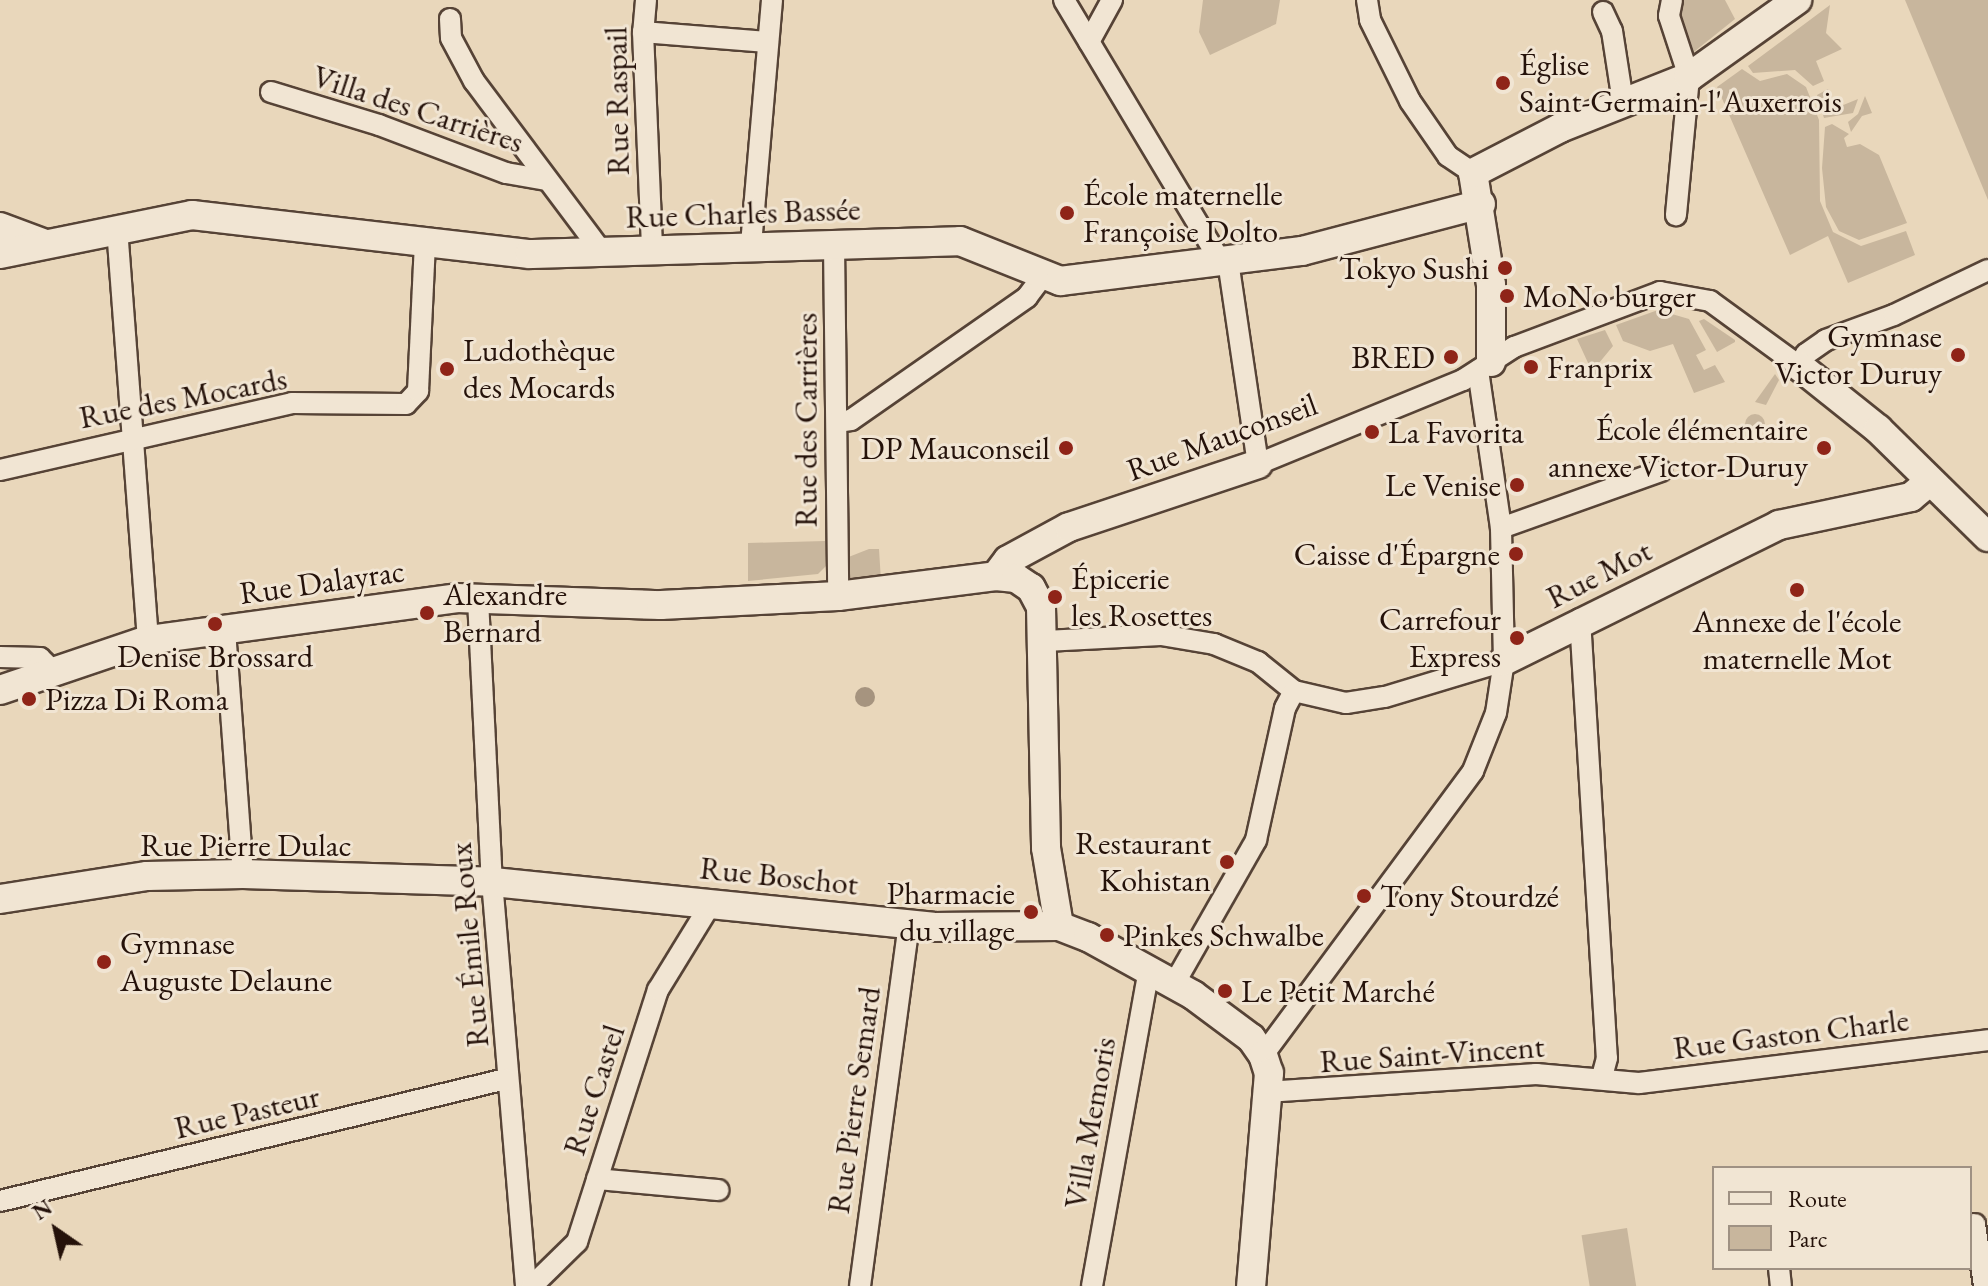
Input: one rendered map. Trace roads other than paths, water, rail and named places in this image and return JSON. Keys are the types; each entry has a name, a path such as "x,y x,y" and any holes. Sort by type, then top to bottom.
{"street":[{"name":"Rue Raspail","path":"646,0 643,32 652,249"},
{"path":"751,245 772,0"},
{"path":"1064,0 1224,261 1258,464"},
{"path":"1089,42 1112,0"},
{"path":"1263,1055 1473,771 1496,713 1504,661 1501,528 1485,367 1491,285 1481,204 1473,173 1448,156 1410,101 1370,20 1367,0"},
{"path":"1672,0 1669,16 1689,77 1676,215"},
{"path":"1473,173 1486,162 1623,102 1689,77 1797,0"},
{"path":"1603,12 1612,31 1623,102"},
{"name":"Villa des Carrières","path":"450,19 451,38 474,81 602,252"},
{"path":"643,32 767,42"},
{"name":"Villa des Carrières","path":"271,92 379,125 506,173 547,180"},
{"name":"Rue Charles Bassée","path":"0,254 192,215 505,252 967,242 1042,277 1060,281 1224,261 1356,240 1481,204"},
{"path":"0,227 45,244"},
{"path":"117,228 148,640"},
{"name":"Rue des Mocards","path":"0,470 292,403 406,404 418,391 425,242"},
{"name":"Rue des Carrières","path":"834,245 838,596"},
{"path":"1988,270 1894,315 1826,340 1806,354 1799,366 1878,429 1988,537"},
{"path":"837,422 851,420 1027,297 1042,277"},
{"name":"Rue Mauconseil","path":"996,576 1008,560 1069,527 1258,464 1485,367 1514,347 1608,308 1673,292 1720,307 1799,366"},
{"path":"1501,528 1661,471"},
{"name":"Rue Mot","path":"1294,691 1359,701 1504,661 1580,619 1779,525 1911,497 1929,482"},
{"path":"996,576 1027,584 1036,595 1045,641 1046,848 1059,926 1161,977 1230,1021 1263,1055 1269,1073 1251,1286"},
{"name":"Rue Dalayrac","path":"0,690 148,640 390,606 478,599 661,605 838,596 996,576"},
{"name":"Rue Émile Roux","path":"478,599 478,663 506,1079 529,1286"},
{"path":"1580,619 1607,1058 1602,1077"},
{"path":"225,630 243,874"},
{"path":"1045,641 1161,635 1214,644 1258,662 1294,691"},
{"path":"0,657 40,658 54,672"},
{"name":"Villa Memoris","path":"1092,1286 1161,977 1256,840 1285,708 1294,691"},
{"name":"Rue Pierre Dulac","path":"0,899 147,876 243,874 493,882"},
{"name":"Rue Boschot","path":"493,882 990,930 1059,926"},
{"name":"Rue Castel","path":"529,1286 577,1242 658,990 710,905"},
{"name":"Rue Pierre Semard","path":"860,1286 909,923"},
{"name":"Rue Gaston Charle","path":"1602,1077 1639,1083 1988,1040"},
{"name":"Rue Saint-Vincent","path":"1266,1092 1536,1074 1602,1077"},
{"name":"Rue Pasteur","path":"0,1201 506,1079"},
{"path":"597,1179 719,1190"},
{"path":"1975,1224 1984,1286"}],"place":[{"name":"Église Saint-Germain-l'Auxerrois","path":"1503,83"},
{"name":"École maternelle Françoise Dolto","path":"1067,213"},
{"name":"Tokyo Sushi","path":"1505,268"},
{"name":"MoNo burger","path":"1507,296"},
{"name":"Gymnase Victor Duruy","path":"1958,355"},
{"name":"BRED","path":"1451,357"},
{"name":"Franprix","path":"1531,367"},
{"name":"Ludothèque des Mocards","path":"447,369"},
{"name":"La Favorita","path":"1372,432"},
{"name":"DP Mauconseil","path":"1066,448"},
{"name":"École élémentaire annexe Victor-Duruy","path":"1824,448"},
{"name":"Le Venise","path":"1517,485"},
{"name":"Caisse d'Épargne","path":"1516,554"},
{"name":"Annexe de l'école maternelle Mot","path":"1797,590"},
{"name":"Épicerie les Rosettes","path":"1055,597"},
{"name":"Alexandre Bernard","path":"427,613"},
{"name":"Denise Brossard","path":"215,624"},
{"name":"Carrefour Express","path":"1517,638"},
{"name":"Pizza Di Roma","path":"29,699"},
{"name":"Restaurant Kohistan","path":"1227,862"},
{"name":"Tony Stourdzé","path":"1364,896"},
{"name":"Pharmacie du village","path":"1031,912"},
{"name":"Pinkes Schwalbe","path":"1107,935"},
{"name":"Gymnase Auguste Delaune","path":"104,962"},
{"name":"Le Petit Marché","path":"1225,991"}]}
